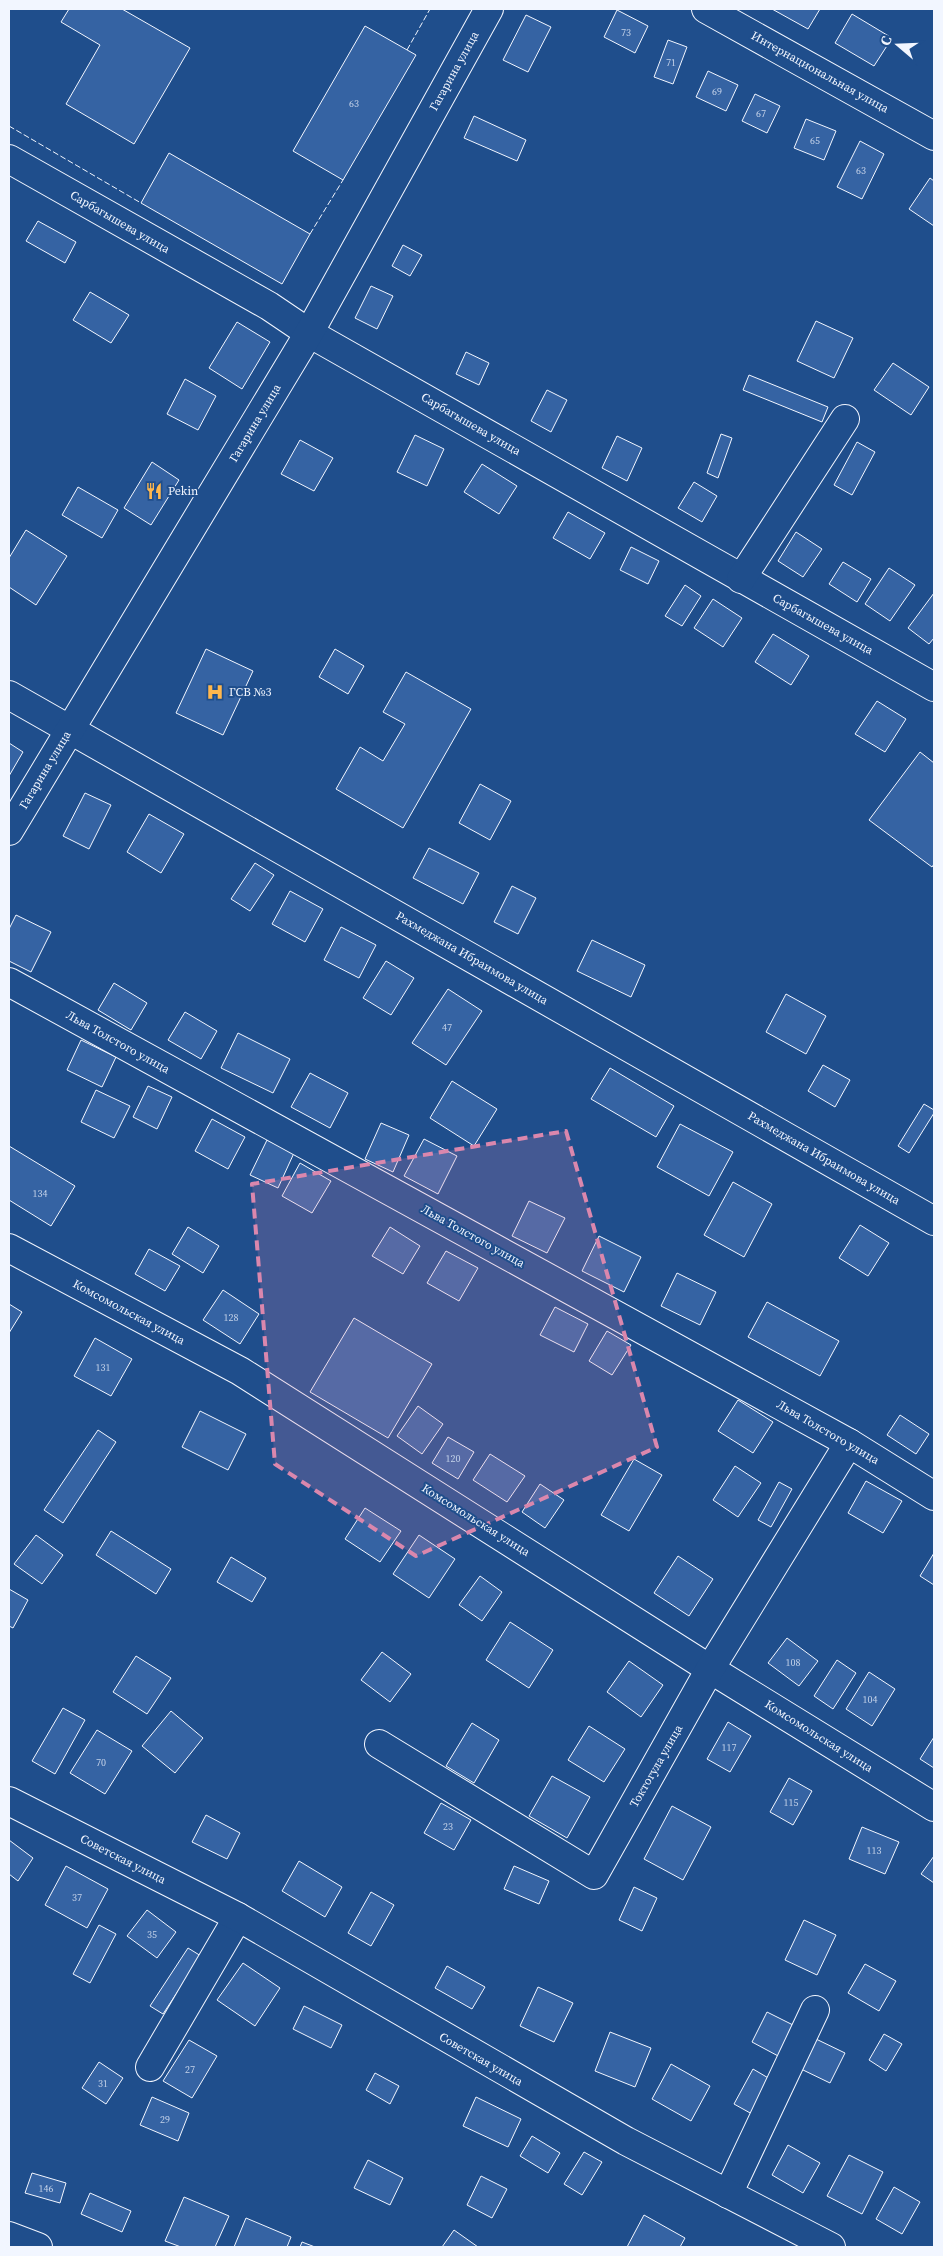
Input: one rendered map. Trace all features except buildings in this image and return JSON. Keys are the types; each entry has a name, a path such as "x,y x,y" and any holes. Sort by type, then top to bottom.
{"street":[{"name":"Гагарина улица","path":"9,831 309,333 489,9"},
{"name":"Интернациональная улица","path":"706,9 934,136"},
{"name":"Сарбагышева улица","path":"9,159 269,306 309,333 934,687"},
{"path":"741,579 845,420"},
{"name":"Рахмеджана Ибраимова улица","path":"9,695 934,1221"},
{"name":"Льва Толстого улица","path":"9,982 850,1442 934,1496"},
{"name":"Комсомольская улица","path":"9,1248 240,1371 710,1669 934,1807"},
{"name":"Токтогула улица","path":"379,1744 594,1875 710,1669 850,1442"},
{"name":"Советская улица","path":"9,1801 238,1917 533,2089 831,2247"},
{"path":"150,2067 238,1917"},
{"path":"728,2194 815,2010"},
{"path":"9,2236 38,2247"}],"highlighted area":[{"path":"566,1131 657,1447 416,1556 275,1464 252,1184"}],"fence":[{"path":"407,50 430,9"},
{"path":"9,126 141,203"},
{"path":"310,234 343,180"}],"place":[{"name":"Pekin","path":"154,491"},
{"name":"ГСВ №3","path":"215,692"}]}
